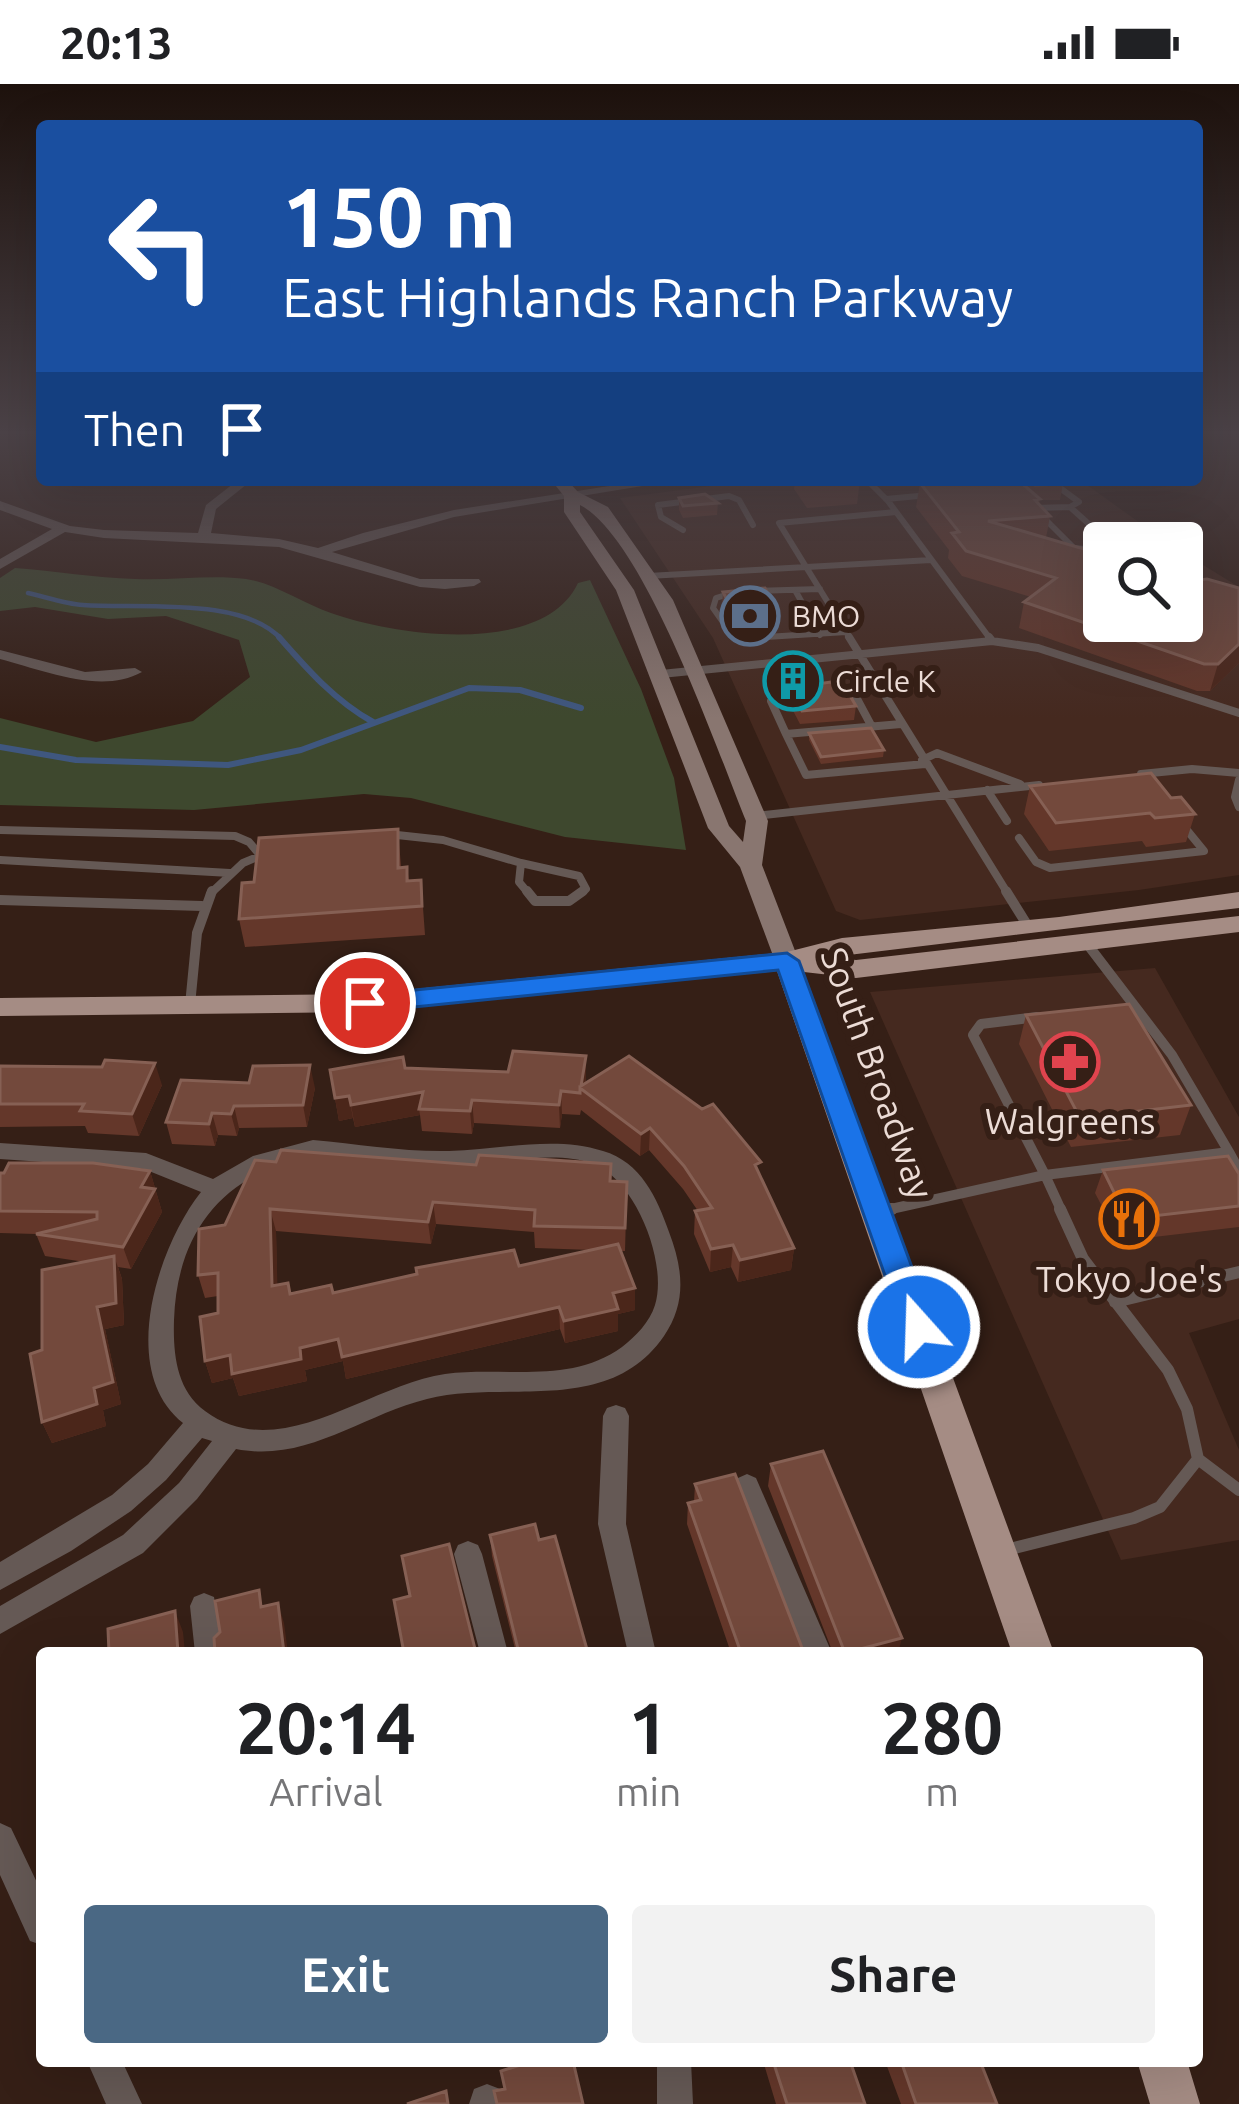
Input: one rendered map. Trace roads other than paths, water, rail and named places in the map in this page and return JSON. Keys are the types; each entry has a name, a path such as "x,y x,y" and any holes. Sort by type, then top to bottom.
{"main road":[{"name":"South Broadway","path":"584,529 625,590 719,828 751,865 1031,1647"},
{"name":"South Broadway","path":"615,529 664,599 755,816 751,865"},
{"path":"0,1007 365,1003 787,961 842,946 1029,928 1239,900"},
{"path":"787,961 856,970 1239,924"},
{"path":"1164,2067 1175,2104"}],"street":[{"path":"0,565 60,529"},
{"path":"76,529 132,540 273,542 323,551 400,583 442,587 474,582"},
{"path":"203,538 205,529"},
{"path":"323,551 390,529"},
{"path":"0,654 85,676 135,672"},
{"path":"313,1148 451,1159 558,1148 601,1158 650,1201 669,1270 670,1301 645,1343 595,1374 423,1388 330,1429 288,1439 231,1436 201,1424 172,1396 164,1362 161,1292 194,1219 215,1189 255,1163 313,1148"},
{"path":"0,1151 146,1161 215,1189"},
{"path":"616,1416 613,1524 641,1647"},
{"path":"0,1577 99,1519 159,1471 180,1438 201,1424"},
{"path":"0,1621 133,1544 188,1491 231,1436"},
{"path":"747,1486 815,1647"},
{"path":"468,1554 492,1647"},
{"path":"204,1606 208,1647"},
{"path":"0,1839 36,1916"},
{"path":"107,2067 124,2104"},
{"path":"674,2067 674,2104"}],"lane":[{"path":"783,529 1029,928"},
{"path":"909,529 992,641"},
{"path":"1055,529 1074,548 1083,549"},
{"path":"648,576 932,560"},
{"path":"751,592 820,589"},
{"path":"795,590 820,635"},
{"path":"737,593 716,598 713,608 735,639 846,632"},
{"path":"661,674 992,641 1038,648 1239,713"},
{"path":"831,687 856,697 872,727"},
{"path":"808,689 780,693 771,701 806,775 923,762 938,753 1028,786"},
{"path":"786,734 901,724"},
{"path":"1123,776 1192,769 1239,777 1239,807"},
{"path":"1142,774 1155,790"},
{"path":"755,816 1047,784"},
{"path":"988,790 1007,821"},
{"path":"1018,838 1036,862 1058,868 1204,851 1179,820"},
{"path":"0,830 235,836 249,842 260,855"},
{"path":"375,834 446,838 521,862 572,871 585,880 586,889 569,901 535,901 519,882 521,862"},
{"path":"190,1005 202,906 230,873 281,848"},
{"path":"0,860 230,873"},
{"path":"0,900 202,906"},
{"path":"1088,945 1172,1055 1239,1170"},
{"path":"1114,1009 1136,1006"},
{"path":"1047,1016 981,1024 973,1035 1084,1259 1168,1370 1187,1409 1198,1459 1239,1490"},
{"path":"877,1213 1045,1175 1229,1152"},
{"path":"1115,1302 1239,1272"},
{"path":"999,1552 1160,1507 1198,1459"}],"waterway":[{"path":"28,593 83,605 217,611 265,626 281,639"},
{"path":"281,639 334,694 373,722"},
{"path":"0,747 76,760 228,765 301,750 469,688 520,690 581,708"}],"place":[{"name":"BMO","path":"750,616"},
{"name":"Circle K","path":"793,681"},
{"name":"Walgreens","path":"1070,1062"},
{"name":"Tokyo Joe's","path":"1129,1219"}]}
